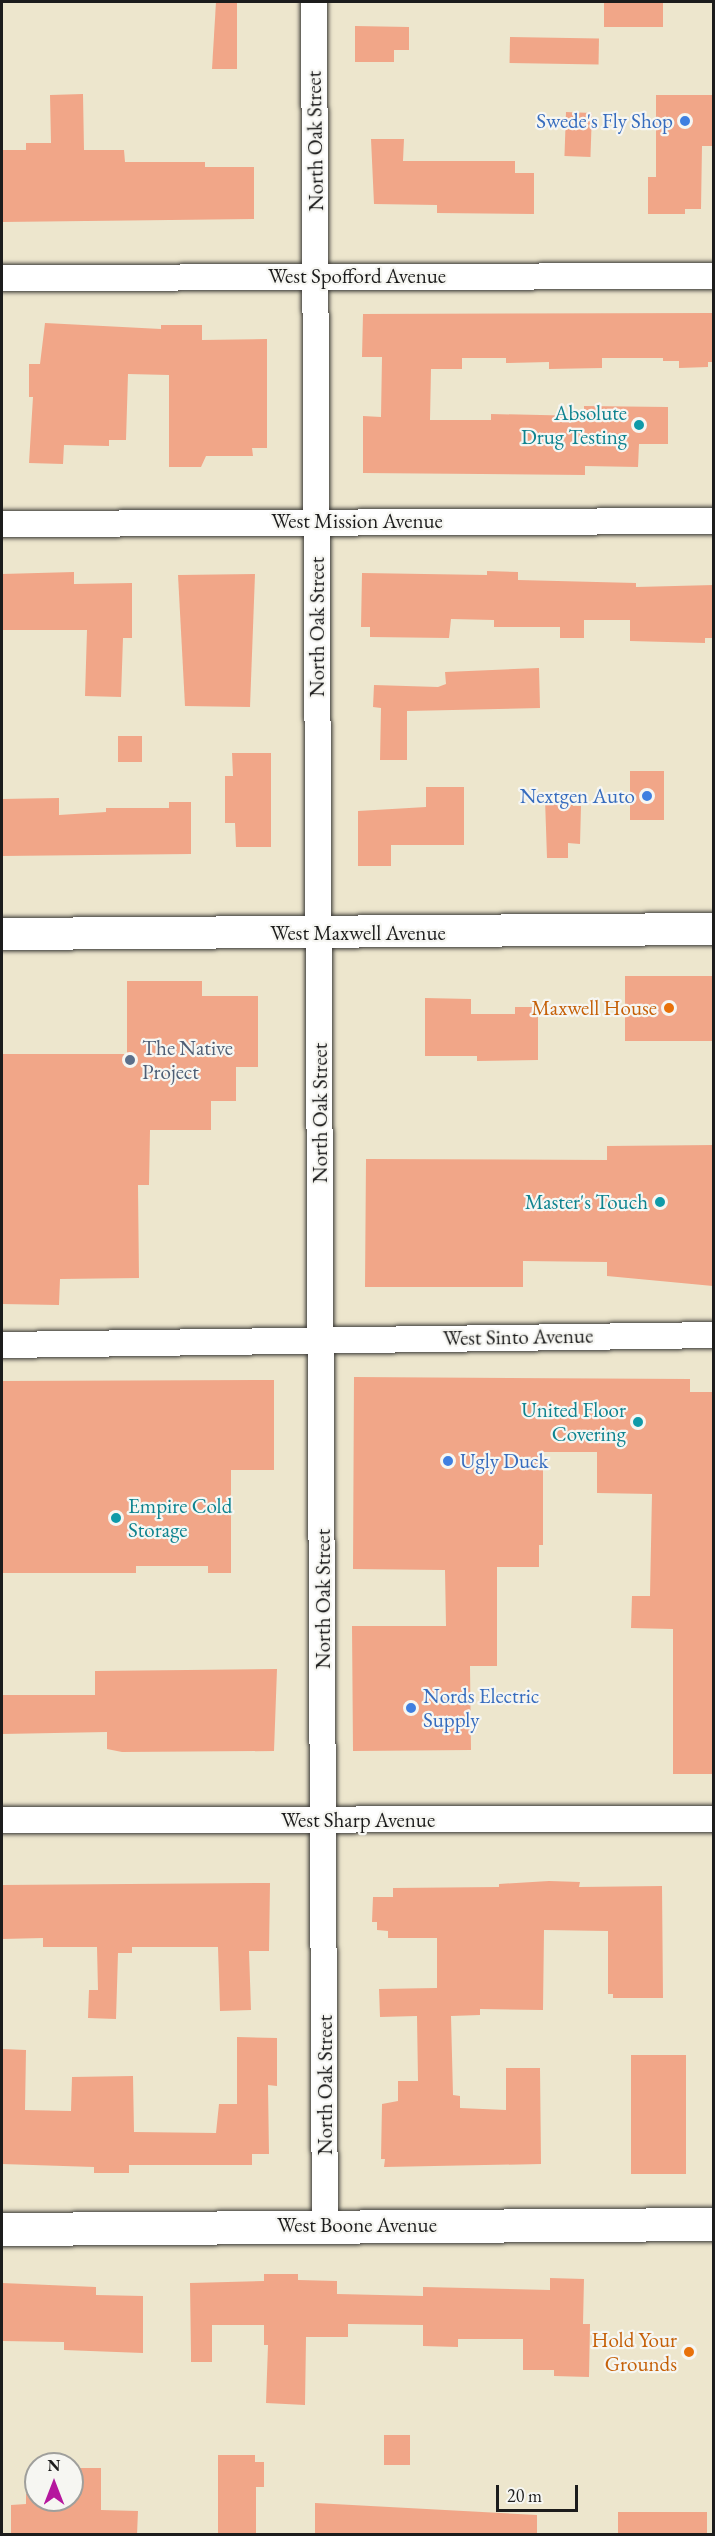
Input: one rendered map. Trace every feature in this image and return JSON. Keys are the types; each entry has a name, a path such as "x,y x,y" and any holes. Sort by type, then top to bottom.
{"main road":[{"name":"West Boone Avenue","path":"2,2229 714,2224"}],"street":[{"name":"North Oak Street","path":"314,2 325,1820 325,2225"},
{"name":"West Spofford Avenue","path":"2,278 714,276"},
{"name":"West Mission Avenue","path":"2,524 714,521"},
{"name":"West Maxwell Avenue","path":"2,934 714,930"},
{"name":"West Sinto Avenue","path":"2,1345 714,1335"},
{"name":"West Sharp Avenue","path":"2,1820 714,1819"}],"building":[{"path":"216,2 237,2 237,69 212,69"},
{"path":"604,2 663,2 663,27 604,27"},
{"path":"355,26 409,27 409,50 394,50 394,62 355,62"},
{"path":"510,37 599,39 599,65 510,63"},
{"path":"83,94 84,150 124,150 125,162 205,162 205,167 254,167 254,219 2,222 2,150 26,150 26,143 51,143 50,95"},
{"path":"656,95 714,95 714,146 702,146 701,209 685,209 685,214 648,214 648,177 656,177"},
{"path":"566,112 592,113 590,157 564,156"},
{"path":"371,139 404,139 403,161 515,161 515,173 534,173 534,214 437,213 437,205 374,204"},
{"path":"714,313 714,362 708,362 708,367 679,368 679,361 663,361 663,358 602,358 602,368 549,369 549,362 506,363 506,358 462,358 462,369 431,369 430,420 491,420 491,414 584,416 584,406 668,407 668,444 639,444 638,467 585,466 585,475 363,473 363,416 381,417 382,357 362,357 363,314"},
{"path":"45,323 161,329 161,325 202,325 202,340 267,339 267,448 252,448 253,456 206,456 201,467 169,467 169,375 128,374 126,440 109,440 109,446 64,445 63,464 29,463 33,397 29,397 29,364 40,364"},
{"path":"487,571 518,572 518,580 636,583 636,587 714,585 714,638 705,638 705,643 630,641 630,620 584,620 584,638 560,638 560,627 494,627 494,620 451,619 449,638 370,637 370,627 361,627 362,573 487,575"},
{"path":"74,572 74,584 132,583 132,638 123,638 121,697 85,696 87,630 2,630 2,574"},
{"path":"255,574 250,707 185,706 178,575"},
{"path":"539,668 540,708 407,711 407,760 380,760 381,708 373,707 374,685 438,687 446,684 445,672"},
{"path":"118,736 142,736 142,762 118,762"},
{"path":"232,753 271,753 271,847 236,847 235,823 225,823 225,776 233,776"},
{"name":"Nextgen Auto","path":"630,771 664,771 664,820 630,820"},
{"path":"426,787 464,787 464,845 391,845 391,866 358,866 358,811 426,807"},
{"path":"59,798 59,815 106,812 106,808 169,808 169,802 191,802 191,854 2,856 2,799"},
{"path":"545,799 573,799 573,806 581,806 580,844 568,843 568,858 547,858"},
{"name":"Maxwell House","path":"625,976 714,976 714,1041 625,1041"},
{"path":"127,981 202,981 202,996 258,996 258,1067 236,1067 236,1101 211,1101 211,1130 150,1130 149,1185 138,1185 139,1278 60,1279 59,1305 2,1304 2,1054 127,1054"},
{"path":"425,998 471,999 471,1014 515,1014 515,1007 538,1007 538,1060 477,1061 477,1056 425,1056"},
{"path":"714,1145 713,1286 607,1276 607,1262 523,1261 523,1287 365,1287 366,1159 607,1160 607,1146"},
{"path":"354,1377 690,1379 690,1392 714,1392 714,1774 673,1774 673,1629 631,1628 632,1596 650,1596 652,1494 597,1493 597,1452 543,1452 543,1545 539,1545 539,1567 497,1567 497,1666 470,1666 471,1750 353,1751 352,1626 446,1626 445,1570 353,1569"},
{"name":"Empire Cold Storage","path":"274,1380 274,1470 231,1470 231,1573 208,1573 208,1566 136,1566 136,1573 2,1573 2,1381"},
{"path":"277,1669 274,1751 122,1752 107,1749 107,1732 2,1734 2,1695 95,1695 95,1671"},
{"path":"580,1882 579,1887 662,1886 663,1998 613,1998 613,1994 608,1994 608,1931 544,1930 543,2010 480,2009 480,2015 451,2016 453,2095 460,2096 460,2108 506,2110 506,2068 540,2068 541,2164 384,2167 385,2159 381,2159 382,2104 398,2101 398,2081 418,2081 417,2016 380,2017 379,1989 437,1988 437,1938 388,1938 388,1931 377,1930 377,1922 372,1922 373,1897 393,1897 393,1888 499,1887 499,1884"},
{"path":"270,1883 269,1951 249,1951 251,2010 220,2011 218,1947 132,1947 132,1953 118,1953 116,2019 88,2018 89,1990 98,1990 97,1947 43,1947 43,1938 2,1939 2,1885"},
{"path":"237,2037 277,2038 277,2086 268,2085 269,2154 252,2154 252,2165 129,2165 129,2173 94,2173 94,2167 2,2164 2,2049 26,2050 25,2110 71,2111 72,2077 133,2076 134,2132 216,2133 219,2104 237,2104"},
{"path":"631,2055 686,2055 686,2174 631,2174"},
{"path":"264,2274 298,2274 298,2280 337,2281 337,2294 423,2296 423,2287 550,2290 550,2278 584,2279 583,2324 590,2324 589,2377 554,2376 554,2370 523,2370 523,2339 458,2339 458,2347 423,2346 423,2325 348,2324 348,2337 306,2337 305,2405 266,2403 268,2345 264,2345 264,2325 212,2325 212,2362 191,2362 190,2283 264,2281"},
{"path":"2,2283 96,2287 96,2295 143,2296 143,2353 64,2350 64,2342 2,2341"},
{"path":"384,2435 410,2435 410,2465 384,2465"},
{"path":"218,2455 255,2455 255,2462 264,2462 264,2487 256,2487 256,2535 218,2535"},
{"path":"84,2468 101,2468 101,2510 138,2511 137,2535 11,2535 11,2505 24,2504 24,2512 84,2512"},
{"path":"315,2503 537,2515 537,2535 315,2535"},
{"path":"618,2512 707,2512 707,2534 618,2534"}],"place":[{"name":"Swede's Fly Shop","path":"685,121"},
{"name":"Absolute Drug Testing","path":"639,425"},
{"name":"Nextgen Auto","path":"647,796"},
{"name":"Maxwell House","path":"669,1008"},
{"name":"The Native Project","path":"130,1060"},
{"name":"Master's Touch","path":"660,1202"},
{"name":"United Floor Covering","path":"638,1422"},
{"name":"Ugly Duck","path":"448,1461"},
{"name":"Empire Cold Storage","path":"116,1518"},
{"name":"Nords Electric Supply","path":"411,1708"},
{"name":"Hold Your Grounds","path":"689,2352"}]}
